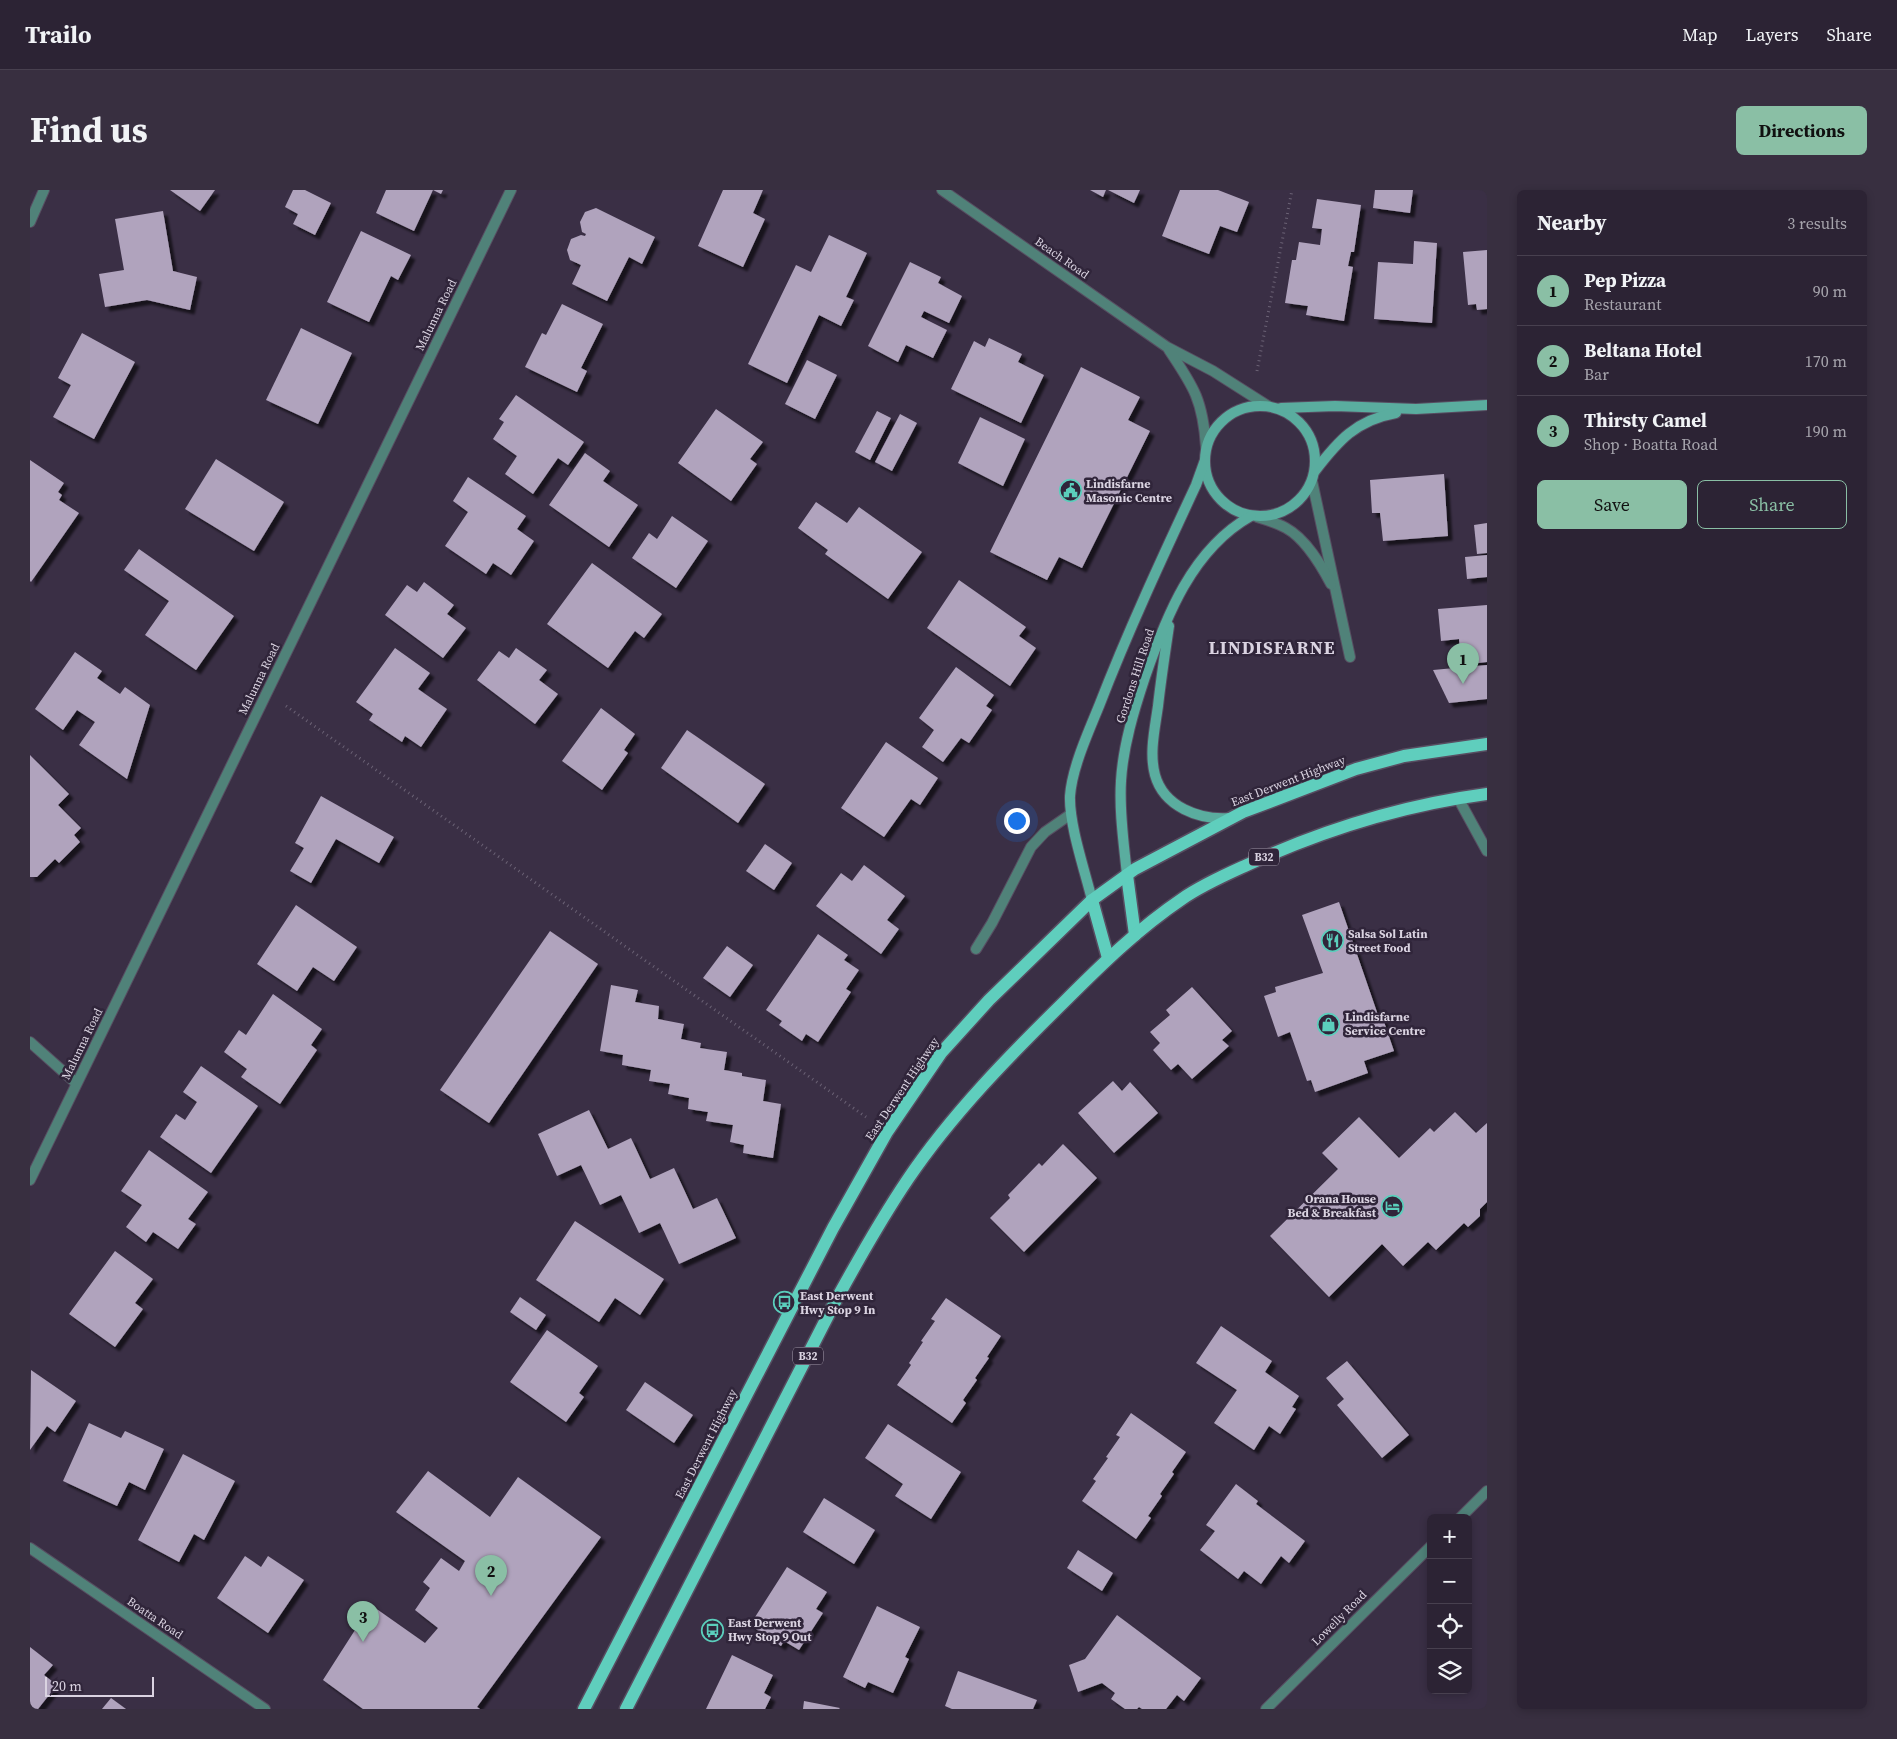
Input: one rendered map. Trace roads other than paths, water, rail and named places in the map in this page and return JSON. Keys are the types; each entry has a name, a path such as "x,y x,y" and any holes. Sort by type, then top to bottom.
{"main road":[{"path":"1416,410 1336,406 1254,406 1241,409 1229,415 1219,424 1206,447 1205,460 1208,479 1218,496 1232,509 1254,516 1277,514 1296,504 1305,493 1313,476 1328,453 1354,429 1378,417 1416,410 1487,405"},
{"path":"1271,407 1294,416 1307,432 1315,451 1313,476"},
{"name":"Gordons Hill Road","path":"1092,900 1072,814 1070,795 1072,784 1116,662 1205,460"},
{"name":"Gordons Hill Road","path":"1127,875 1121,816 1121,780 1123,763 1141,689 1171,610 1203,557 1228,531 1254,516"},
{"path":"1171,610 1154,731 1153,752 1158,784 1175,803 1190,813 1207,818 1232,818"},
{"name":"East Derwent Highway","path":"584,1709 833,1228 887,1132 942,1052 989,1000 1092,900 1127,875 1163,854 1243,812 1356,769 1404,756 1487,744"},
{"name":"B32","path":"626,1709 835,1302 866,1246 908,1178 968,1101 1108,958 1184,898 1219,878 1278,851 1324,833 1370,819 1458,798 1487,794"},
{"path":"1127,875 1135,935"},
{"path":"1092,900 1108,958"}],"street":[{"path":"30,222 44,190"},
{"name":"Malunna Road","path":"30,1180 511,190"},
{"name":"Beach Road","path":"942,190 1167,347 1213,370 1271,407"},
{"name":"Beach Road","path":"1167,347 1188,379 1199,401 1205,428 1206,447"},
{"path":"1313,476 1350,657"},
{"path":"1254,516 1288,528 1296,535 1328,578 1338,601"},
{"path":"1458,798 1487,851"},
{"path":"976,949 992,923 1031,847 1045,832 1072,814"},
{"path":"30,1042 76,1083"},
{"path":"1464,1514 1487,1491"},
{"name":"Boatta Road","path":"30,1548 265,1709"},
{"name":"Lowelly Road","path":"1266,1709 1427,1550"}],"place":[{"name":"Lindisfarne Masonic Centre","path":"1070,491"},
{"name":"Pep Pizza","path":"1463,684"},
{"name":"Salsa Sol Latin Street Food","path":"1332,941"},
{"name":"Lindisfarne Service Centre","path":"1329,1024"},
{"name":"Orana House Bed & Breakfast","path":"1392,1206"},
{"name":"East Derwent Hwy Stop 9 In","path":"784,1303"},
{"name":"Beltana Hotel","path":"491,1596"},
{"name":"East Derwent Hwy Stop 9 Out","path":"712,1630"},
{"name":"Thirsty Camel","path":"363,1642"}],"district":[{"name":"LINDISFARNE","path":"1272,648"}]}
